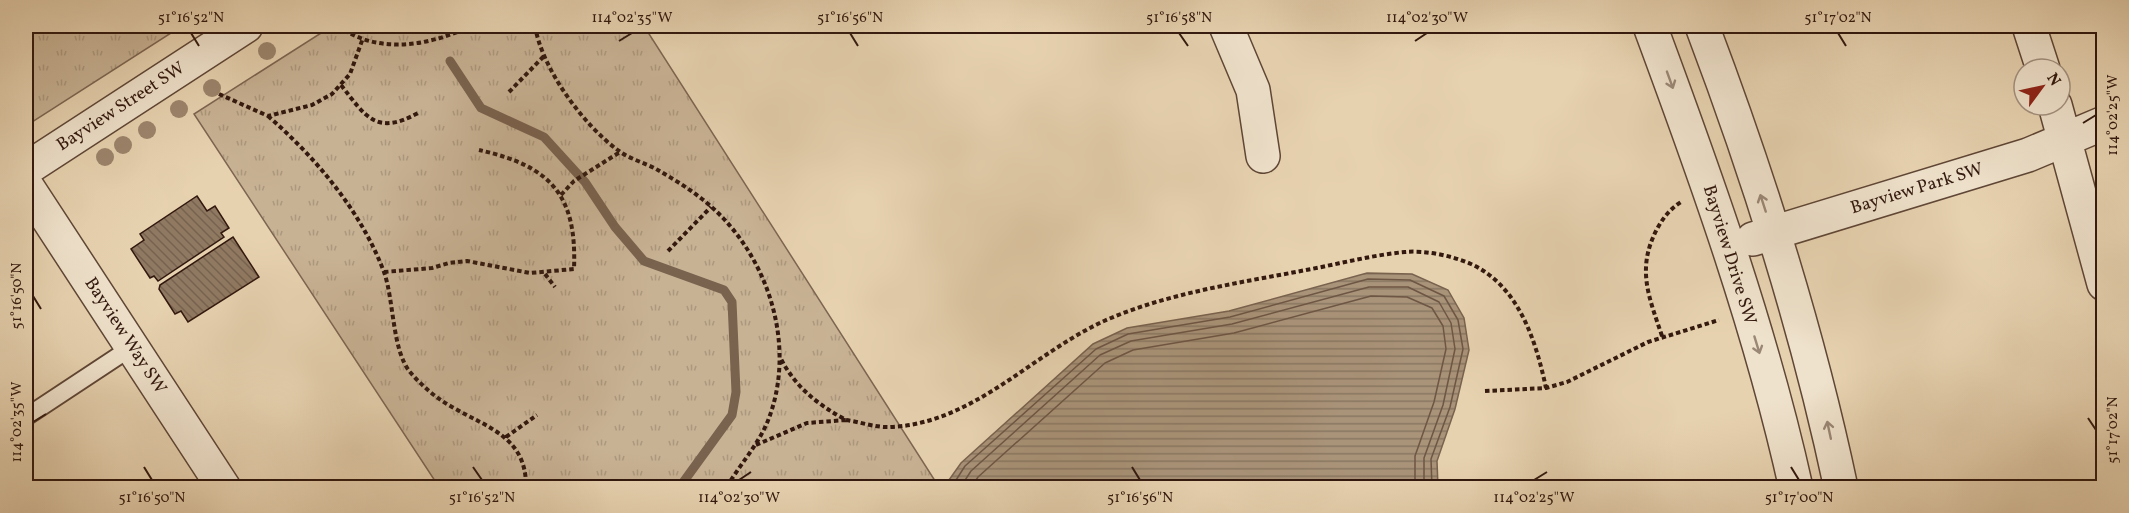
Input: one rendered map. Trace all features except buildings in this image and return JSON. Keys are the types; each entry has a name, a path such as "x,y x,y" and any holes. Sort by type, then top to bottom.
{"street":[{"name":"Bayview Street SW","path":"26,169 246,26"},
{"path":"1226,26 1253,90 1259,116 1263,156"},
{"name":"Bayview Drive SW","path":"1650,26 1728,246 1786,441 1796,488"},
{"path":"1702,26 1772,233 1827,419 1841,488"},
{"path":"2029,26 2039,57"},
{"path":"2059,117 2103,284"},
{"name":"Bayview Park SW","path":"1728,246 2028,155 2066,141 2103,123"},
{"name":"Bayview Way SW","path":"26,185 224,488"}],"lane":[{"path":"26,417 132,347"}],"path":[{"path":"338,26 363,38 386,44 412,45 471,26"},
{"path":"535,26 544,56 570,99 587,121 620,152 656,169 711,207 730,225 753,256 771,299 779,355 775,396 767,422 755,445 726,488"},
{"path":"268,116 312,105 332,94 350,74 363,38"},
{"path":"509,92 544,56"},
{"path":"340,85 363,114 377,122 394,124 418,112"},
{"path":"219,94 268,116 298,142 351,209 384,272 400,350 408,370 426,389 450,407 506,437 520,455 526,488"},
{"path":"384,272 432,268 467,261 509,270 545,273 574,268 575,237 571,217 561,195 531,167 505,156 479,150"},
{"path":"561,195 574,181 594,166 620,152"},
{"path":"1662,336 1648,291 1645,270 1650,243 1672,208 1710,192"},
{"path":"668,251 711,207"},
{"path":"755,445 807,423 846,420 888,427 914,424 947,415 986,395 1070,338 1107,320 1209,288 1406,251 1471,264 1492,277 1513,301 1530,328 1546,388"},
{"path":"545,273 555,287"},
{"path":"1485,391 1546,388 1567,382 1662,336 1725,318 1745,305"},
{"path":"779,355 788,373 804,391 820,405 846,420"},
{"path":"506,437 537,415"}],"green space":[{"path":"26,26 182,26 26,126"},
{"path":"332,26 644,26 939,487 439,487 194,114"}],"water":[{"path":"1367,273 1412,274 1448,290 1464,318 1469,350 1455,409 1437,461 1438,487 944,487 961,463 1093,344 1127,328 1229,311"}],"waterway":[{"path":"450,61 481,108 544,137 585,182 615,227 644,261 724,290 732,302 736,392 732,415 679,488"}]}
